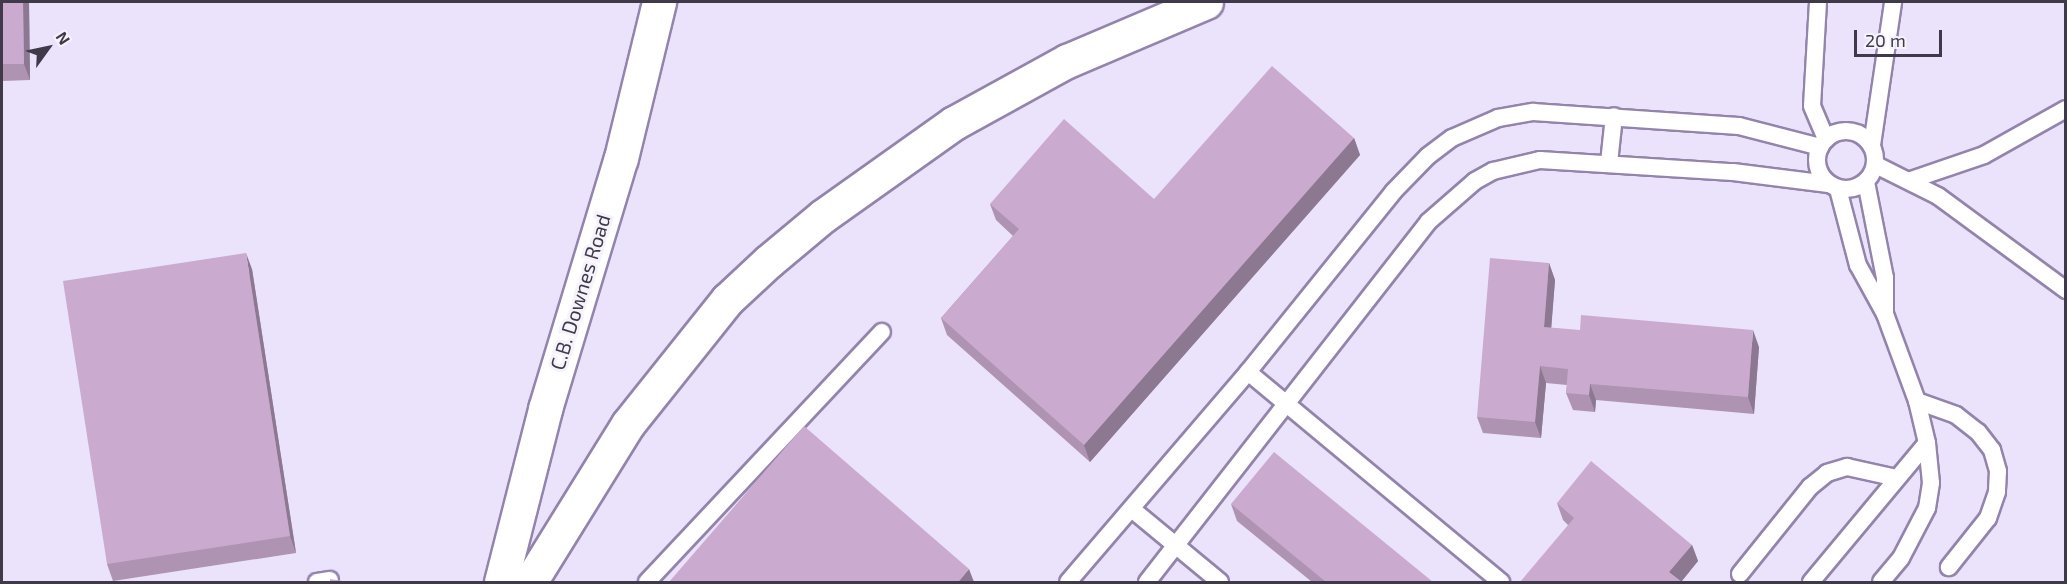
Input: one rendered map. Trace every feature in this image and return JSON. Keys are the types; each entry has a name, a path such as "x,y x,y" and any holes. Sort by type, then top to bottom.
{"main road":[{"name":"C.B. Downes Road","path":"501,582 545,409 621,158 659,2"},
{"path":"530,582 628,424 727,300 769,261 823,216 954,123 1066,61 1206,2"}],"lane":[{"path":"1818,2 1812,106 1823,143 1818,167 1833,186 1858,265 1885,314 1917,401 1927,443 1931,483 1927,508 1901,558 1881,582"},
{"path":"1147,582 1176,548 1428,222 1458,193 1493,171 1540,160 1733,172 1858,188 1866,182 1876,165 1872,145 1893,2"},
{"path":"1911,180 1984,155 2066,109"},
{"path":"1068,582 1133,510 1248,372 1393,192 1452,138 1498,118 1533,112 1739,126 1823,143 1845,130 1856,132 1872,145"},
{"path":"1609,163 1614,116"},
{"path":"1876,165 1911,180 2066,290"},
{"path":"1866,182 1885,278 1885,314"},
{"path":"647,582 882,332"},
{"path":"1248,372 1289,402 1501,582"},
{"path":"1917,401 1956,415 1978,432 1992,450 1998,471 1997,492 1988,518 1948,567"},
{"path":"1811,582 1927,443"},
{"path":"1740,574 1810,487 1827,473 1847,467 1897,478"},
{"path":"1133,510 1176,548 1220,582"}],"building":[{"path":"2,2 23,2 24,64 2,64"},
{"path":"1272,66 1354,138 1084,445 941,318 1019,229 990,204 1064,119 1154,199"},
{"path":"246,253 290,536 107,564 63,281"},
{"path":"1490,258 1549,263 1544,327 1580,330 1581,315 1753,330 1748,397 1590,384 1589,395 1566,393 1568,369 1540,366 1535,422 1477,417"},
{"path":"804,426 969,569 958,582 669,582"},
{"path":"1274,452 1433,582 1326,582 1231,504"},
{"path":"1591,461 1692,545 1669,572 1682,582 1520,582 1574,518 1557,503"},
{"path":"330,579 349,582 330,582"}]}
